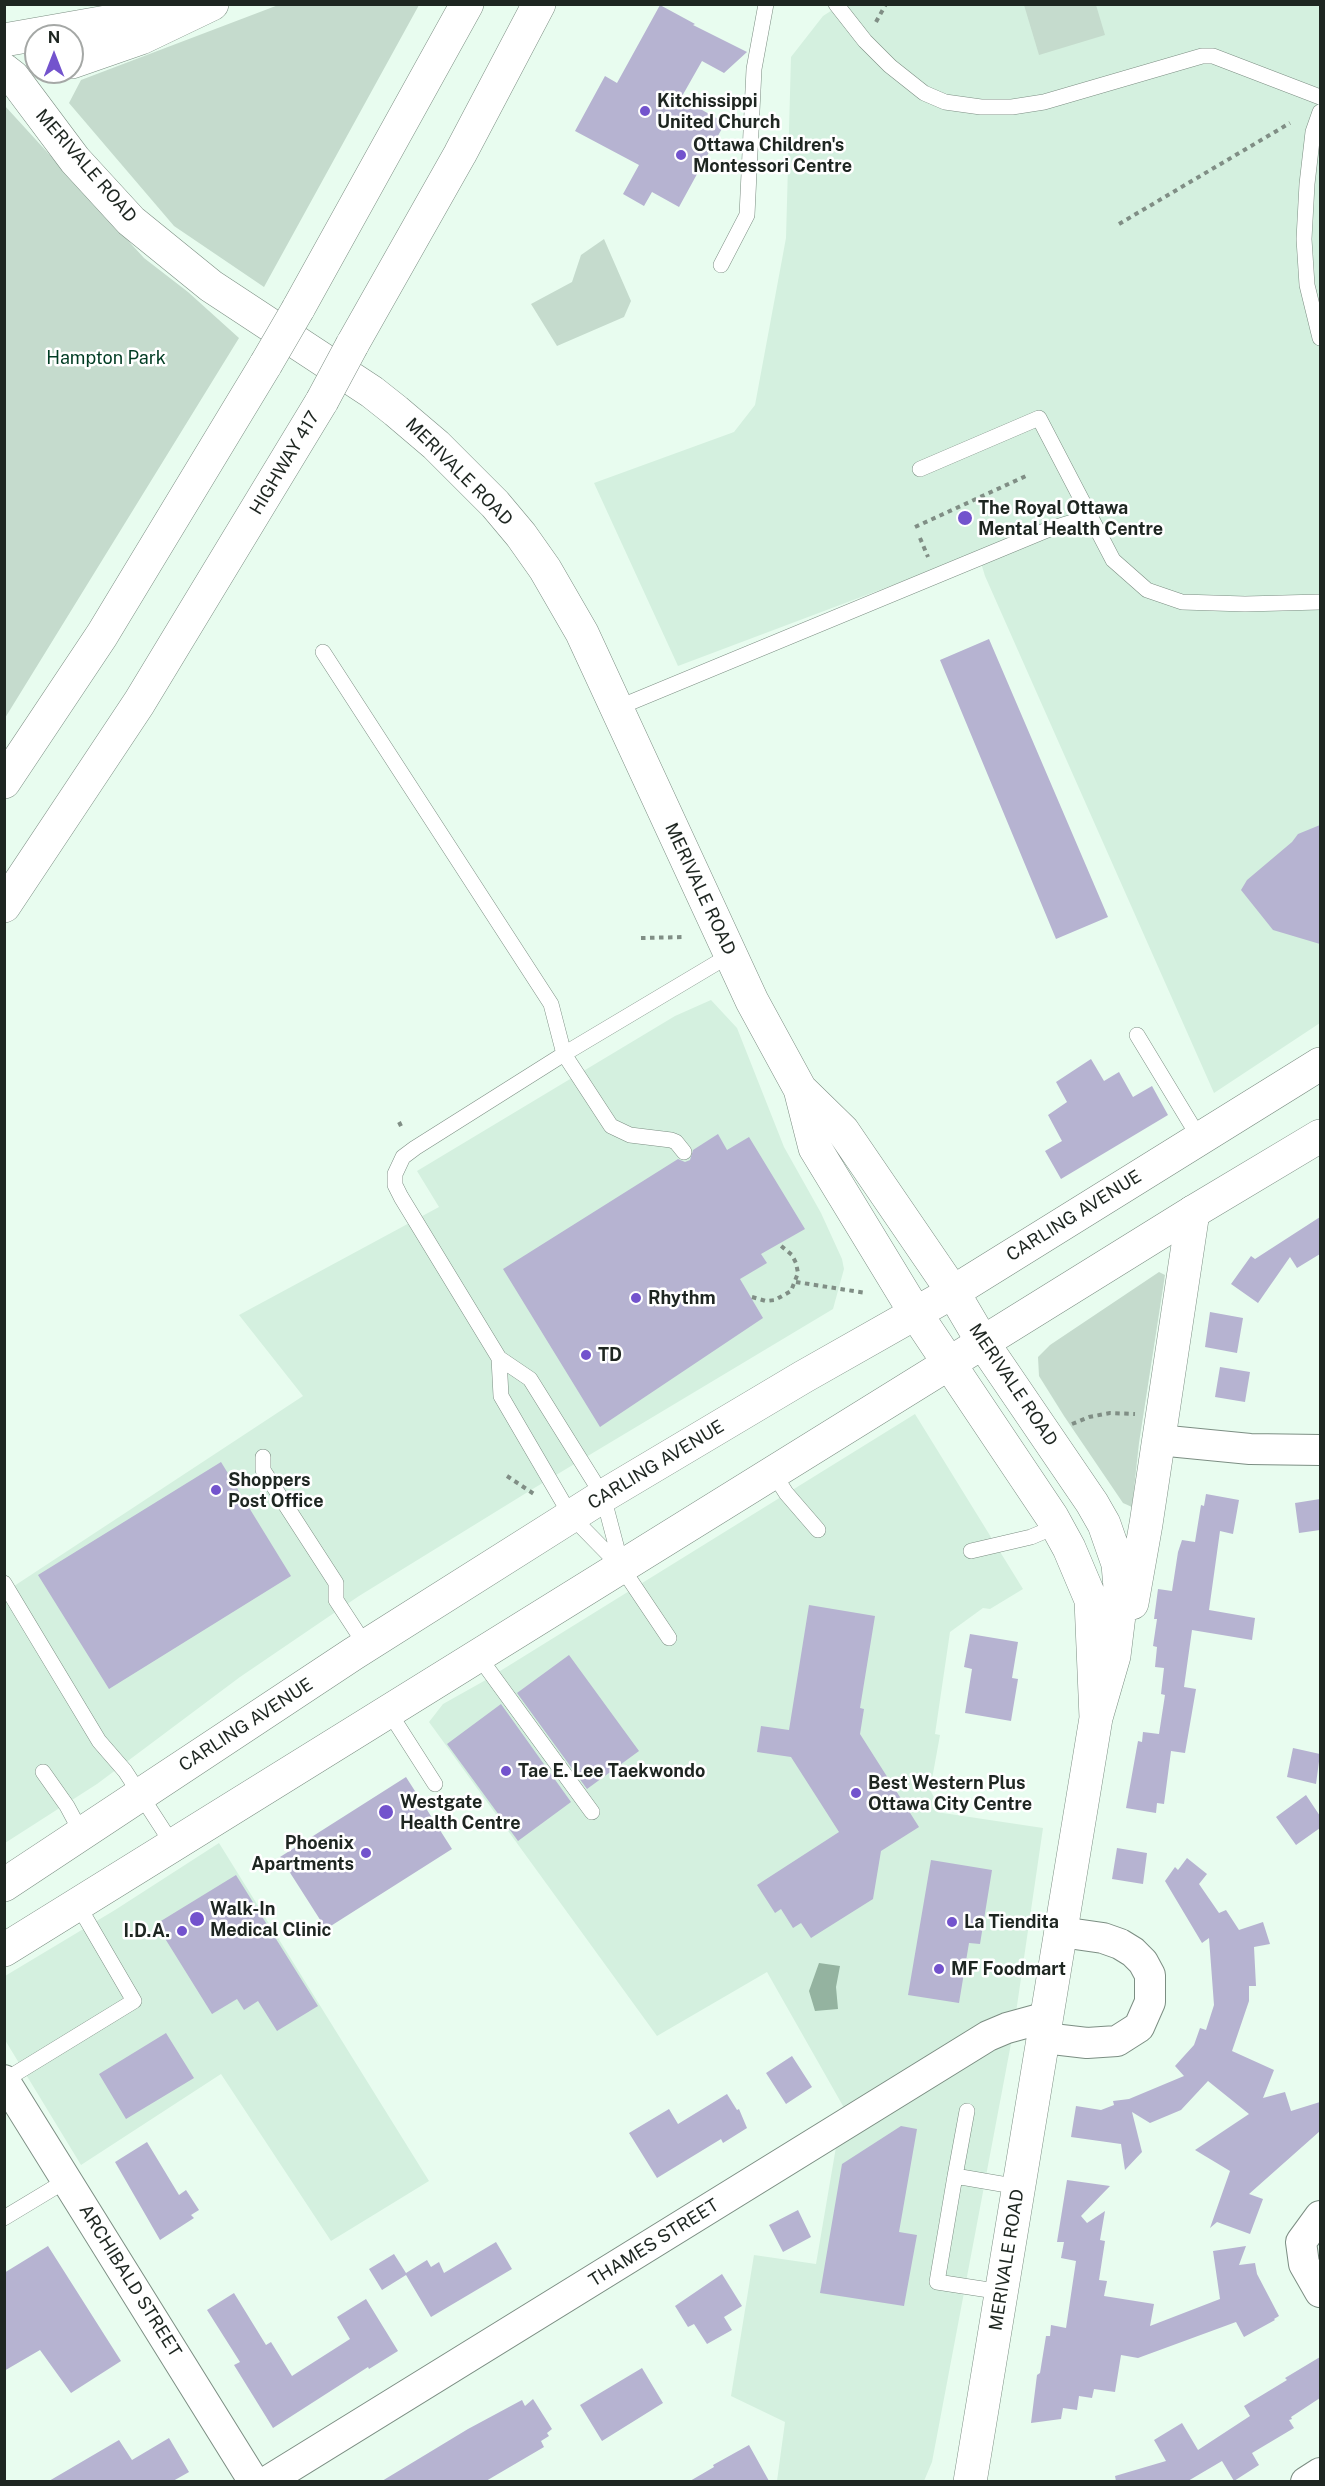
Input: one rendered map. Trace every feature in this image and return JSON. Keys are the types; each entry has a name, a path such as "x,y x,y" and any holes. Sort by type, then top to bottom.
{"main road":[{"path":"4,39 112,21 174,4"},
{"path":"84,58 141,38 212,4"},
{"name":"HIGHWAY 417","path":"4,906 139,703 322,401 460,154 539,4"},
{"path":"4,782 102,634 266,364 466,6"},
{"name":"MERIVALE ROAD","path":"15,74 75,160 154,242 236,304 372,392 436,445 495,504 521,534 562,597 582,633 730,955 757,1011 800,1089 815,1148 916,1314 1057,1526 1085,1582 1091,1600 1096,1718"},
{"name":"CARLING AVENUE","path":"4,1885 366,1646 603,1496 803,1377 953,1292 1320,1064"},
{"name":"MERIVALE ROAD","path":"800,1089 843,1131 953,1292 983,1343 1104,1524 1118,1564 1121,1599 1114,1656 1096,1718 970,2481"},
{"path":"4,1950 1193,1212 1320,1136"},
{"path":"1114,1656 1135,1592 1193,1212"}],"street":[{"path":"1158,1440 1250,1449 1320,1450"},
{"path":"1046,2027 1087,2043 1117,2041 1140,2026 1150,2002 1150,1975 1143,1962 1133,1952 1120,1944 1102,1938 1061,1932"},
{"name":"THAMES STREET","path":"266,2481 988,2036 1006,2028 1046,2027"},
{"name":"ARCHIBALD STREET","path":"5,2080 254,2481"},
{"path":"1320,2216 1301,2242 1304,2264 1320,2292"},
{"path":"1306,2481 1320,2473"}],"lane":[{"path":"721,265 747,215 754,69 766,4"},
{"path":"836,4 865,41 890,66 924,93 945,102 981,107 1012,107 1044,102 1202,56 1213,56 1320,97"},
{"path":"1320,112 1313,132 1306,184 1304,239 1308,285 1320,338"},
{"path":"920,469 1039,418 1114,562 1147,590 1182,602 1245,604 1320,602"},
{"path":"617,708 1047,530 1089,517"},
{"path":"323,652 551,1004 564,1054 611,1126 630,1135 671,1140 676,1142 684,1152"},
{"path":"622,1568 603,1496 530,1379 499,1358 401,1197 395,1185 394,1174 403,1157 564,1054 730,955"},
{"path":"1137,1035 1200,1139"},
{"path":"499,1358 501,1396 572,1516 622,1568 669,1638"},
{"path":"263,1457 263,1470 336,1583 336,1600 366,1646"},
{"path":"774,1474 786,1493 818,1530"},
{"path":"971,1551 1031,1537 1057,1526"},
{"path":"4,1583 99,1742 142,1794 173,1845"},
{"path":"479,1657 592,1812"},
{"path":"389,1712 435,1784"},
{"path":"44,1772 68,1806 82,1834"},
{"path":"5,2080 134,2001 78,1905"},
{"path":"967,2111 937,2282 1002,2292"},
{"path":"956,2176 1019,2187"},
{"path":"4,2218 67,2180"}],"path":[{"path":"1119,225 1290,123"},
{"path":"915,527 1026,476"},
{"path":"920,538 932,566"},
{"path":"641,938 685,937"},
{"path":"399,1122 402,1128"},
{"path":"752,1297 766,1301 775,1300 791,1291 796,1282 798,1273 796,1263 792,1255 780,1245"},
{"path":"796,1282 866,1293"},
{"path":"1066,1427 1089,1417 1110,1413 1139,1414"},
{"path":"507,1476 537,1496"}],"shaded area":[{"name":"The Royal Ottawa Mental Health Centre","path":"840,5 1320,5 1320,1023 1214,1093 985,576 978,553 678,666 594,483 734,432 755,405 786,238 791,57 823,16"},
{"path":"711,1000 737,1028 784,1147 821,1213 842,1259 844,1269 833,1309 359,1596 240,1677 97,1784 5,1843 5,1592 303,1396 239,1315 439,1207 417,1171 675,1016"},
{"path":"915,1414 1023,1589 990,1609 983,1608 950,1632 935,1734 940,1735 930,1790 943,1813 1043,1828 1013,2033 932,2462 924,2481 777,2481 785,2422 731,2396 754,2255 816,2264 843,2106 767,1972 657,2036 429,1722 443,1704 484,1681"},
{"path":"219,1843 429,2181 331,2241 221,2074 81,2165 5,2040 5,1976 115,1910"},
{"path":"819,1963 840,1966 836,1987 838,2009 815,2011 809,1991"}],"green space":[{"path":"281,4 419,5 264,287 174,226 69,103 79,84 84,84 84,79"},
{"path":"1024,5 1096,5 1105,35 1039,55"},
{"name":"Hampton Park","path":"5,106 144,258 188,292 239,338 5,718"},
{"path":"604,239 631,301 624,317 557,346 531,304 572,282 581,255"},
{"path":"1159,1272 1165,1275 1139,1443 1132,1507 1123,1503 1064,1416 1039,1376 1038,1357 1050,1345"}],"building":[{"name":"Kitchissippi United Church","path":"660,5 695,24 693,25 747,52 724,73 702,61 681,98 725,123 679,207 652,192 644,206 623,194 639,165 575,131 605,76 617,83"},
{"path":"989,639 1108,917 1056,939 940,660"},
{"path":"1320,825 1320,944 1273,930 1241,890 1247,880 1292,842 1298,834"},
{"path":"1091,1059 1104,1081 1119,1072 1133,1097 1152,1086 1168,1115 1061,1179 1045,1151 1062,1141 1048,1115 1067,1102 1056,1082"},
{"name":"Rhythm","path":"718,1134 727,1150 749,1137 805,1229 761,1254 767,1263 740,1279 763,1318 600,1427 503,1269 678,1159 685,1162 690,1160 693,1150"},
{"path":"1320,1217 1320,1254 1297,1268 1290,1257 1258,1303 1231,1284 1251,1256 1255,1259"},
{"path":"1210,1312 1243,1318 1237,1353 1205,1347"},
{"path":"1220,1367 1250,1372 1245,1402 1215,1397"},
{"path":"221,1462 291,1576 109,1689 38,1575"},
{"path":"1206,1494 1239,1500 1233,1534 1220,1531 1209,1610 1255,1618 1252,1640 1192,1630 1184,1687 1196,1689 1185,1753 1171,1751 1164,1804 1157,1803 1156,1813 1126,1808 1138,1741 1142,1742 1143,1732 1159,1734 1165,1695 1161,1694 1164,1668 1155,1667 1157,1647 1153,1646 1158,1589 1172,1591 1182,1540 1195,1542 1201,1505 1204,1506"},
{"path":"1320,1499 1320,1530 1299,1533 1295,1503"},
{"name":"Best Western Plus Ottawa City Centre","path":"809,1605 875,1616 860,1708 864,1709 860,1734 919,1827 881,1851 873,1899 811,1938 801,1923 793,1928 781,1909 775,1913 757,1885 839,1832 791,1757 757,1752 761,1726 789,1730"},
{"path":"970,1634 1018,1642 1012,1678 1018,1679 1011,1721 965,1713 972,1669 964,1667"},
{"path":"569,1655 639,1751 587,1789 517,1693"},
{"path":"501,1704 571,1802 518,1841 447,1744"},
{"path":"1293,1748 1320,1754 1316,1784 1287,1777"},
{"name":"Phoenix Apartments","path":"406,1777 452,1849 326,1929 280,1857"},
{"path":"1306,1795 1320,1816 1320,1828 1296,1845 1276,1817"},
{"path":"1117,1848 1147,1853 1143,1884 1112,1879"},
{"path":"1187,1858 1207,1874 1199,1884 1219,1913 1226,1910 1239,1930 1263,1922 1270,1944 1254,1947 1256,1986 1249,1986 1249,2001 1232,2051 1274,2070 1263,2098 1285,2092 1291,2111 1320,2102 1320,2131 1249,2194 1263,2199 1250,2234 1217,2222 1210,2228 1230,2171 1195,2150 1249,2114 1208,2081 1181,2110 1150,2123 1132,2112 1142,2152 1125,2170 1121,2144 1071,2137 1076,2106 1101,2110 1114,2105 1113,2101 1129,2099 1184,2076 1175,2066 1194,2045 1200,2028 1206,2030 1214,2005 1209,1938 1202,1943 1165,1881 1175,1867 1178,1870"},
{"path":"931,1860 992,1870 980,1944 969,1943 959,2003 908,1995"},
{"path":"236,1875 318,2006 277,2031 258,2001 244,2010 237,1999 212,2014 156,1924"},
{"path":"166,2033 194,2078 126,2119 99,2074"},
{"path":"792,2056 812,2087 786,2104 766,2073"},
{"path":"727,2094 737,2110 739,2109 747,2128 723,2143 721,2139 657,2178 629,2133 669,2109 678,2124"},
{"path":"901,2126 917,2129 899,2232 917,2235 904,2306 820,2293 842,2164"},
{"path":"147,2142 179,2195 186,2190 199,2210 191,2215 194,2218 160,2240 115,2162"},
{"path":"1067,2180 1110,2186 1081,2216 1087,2223 1105,2211 1100,2240 1105,2241 1099,2280 1107,2281 1104,2296 1154,2304 1150,2326 1220,2299 1213,2251 1246,2246 1239,2265 1255,2263 1257,2274 1279,2316 1244,2337 1236,2322 1138,2358 1121,2355 1115,2392 1094,2389 1092,2398 1079,2396 1077,2410 1063,2408 1061,2419 1031,2423 1037,2375 1040,2373 1046,2336 1050,2336 1051,2325 1066,2328 1076,2261 1061,2258 1064,2242 1057,2242"},
{"path":"798,2210 811,2237 783,2252 769,2225"},
{"path":"496,2242 512,2269 431,2317 406,2275 382,2290 369,2269 394,2254 406,2273 427,2260 431,2267 439,2262 444,2273"},
{"path":"48,2246 121,2361 71,2393 40,2350 4,2371 4,2273"},
{"path":"722,2274 742,2306 724,2317 732,2330 707,2344 694,2324 688,2327 675,2306"},
{"path":"234,2293 266,2345 271,2342 292,2376 350,2339 337,2317 366,2299 398,2351 369,2369 368,2367 273,2428 234,2365 240,2362 207,2310"},
{"path":"1320,2357 1320,2398 1291,2417 1292,2419 1289,2420 1294,2428 1252,2453 1259,2465 1234,2481 1222,2461 1188,2481 1116,2481 1115,2476 1166,2461 1154,2440 1182,2423 1198,2450 1250,2416 1244,2406"},
{"path":"642,2368 663,2403 602,2441 580,2405"},
{"path":"533,2399 552,2429 547,2433 549,2436 541,2441 544,2447 486,2481 382,2481 468,2429 522,2400 525,2406"},
{"path":"169,2438 189,2472 173,2481 49,2481 119,2440 132,2460"},
{"path":"749,2445 769,2481 690,2481 714,2467 713,2465"}],"place":[{"name":"Kitchissippi United Church","path":"645,111"},
{"name":"Ottawa Children's Montessori Centre","path":"681,155"},
{"name":"The Royal Ottawa Mental Health Centre","path":"965,518"},
{"name":"Rhythm","path":"636,1298"},
{"name":"TD","path":"586,1355"},
{"name":"Shoppers Post Office","path":"216,1490"},
{"name":"Tae E. Lee Taekwondo","path":"506,1771"},
{"name":"Best Western Plus Ottawa City Centre","path":"856,1793"},
{"name":"Westgate Health Centre","path":"386,1812"},
{"name":"Phoenix Apartments","path":"366,1853"},
{"name":"Walk-In Medical Clinic","path":"197,1919"},
{"name":"La Tiendita","path":"952,1922"},
{"name":"I.D.A.","path":"182,1931"},
{"name":"MF Foodmart","path":"939,1969"}]}
